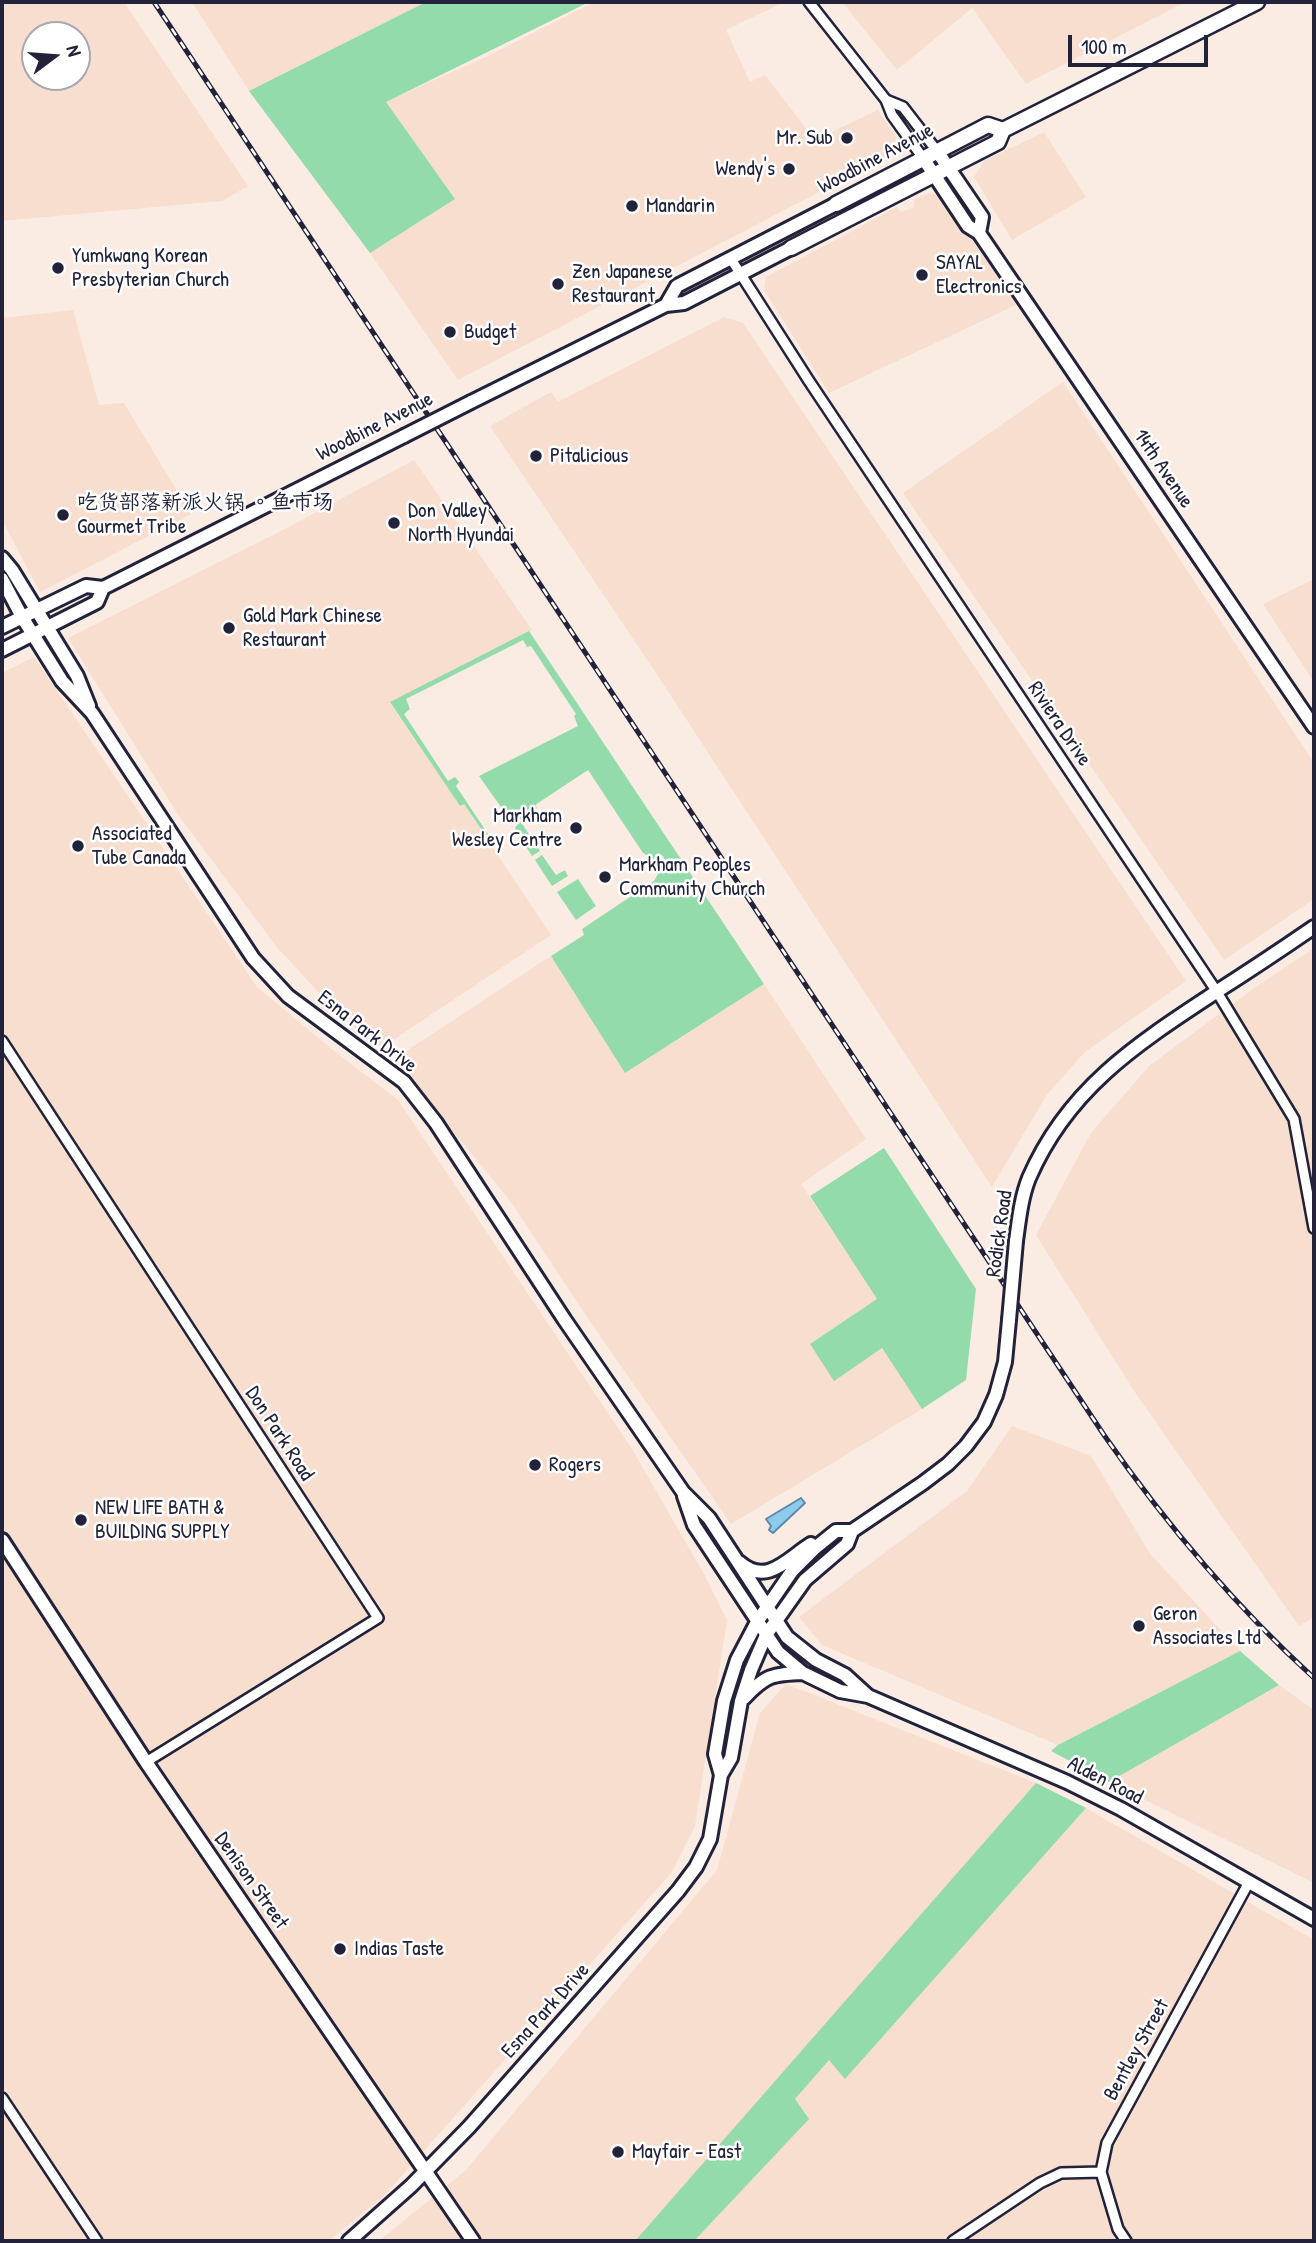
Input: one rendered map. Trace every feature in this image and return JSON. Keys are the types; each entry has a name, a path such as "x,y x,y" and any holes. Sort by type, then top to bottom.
{"main road":[{"name":"Woodbine Avenue","path":"2,627 86,586 103,588 666,305 684,303 741,275 998,142 1003,130 1257,2"},
{"name":"Woodbine Avenue","path":"666,305 677,286 923,158 988,125 1003,130"},
{"name":"14th Avenue","path":"937,151 982,217 979,233"},
{"name":"14th Avenue","path":"923,158 968,226 979,233 1314,727"},
{"path":"870,186 877,203"},
{"name":"Esna Park Drive","path":"2,558 77,676 92,713"},
{"name":"Esna Park Drive","path":"2,579 62,681 92,713 253,958 288,996 404,1082 436,1123 565,1320 683,1492 709,1518 775,1620 751,1670 741,1701 731,1758 721,1775 710,1839 696,1867 469,2127 349,2241"},
{"name":"Woodbine Avenue","path":"2,650 97,602 103,588"},
{"name":"Rodick Road","path":"775,1620 805,1580 847,1544 852,1531 948,1464 984,1422 1002,1376 1021,1205 1029,1179 1049,1140 1072,1109 1119,1059 1162,1027 1314,927"},
{"name":"Esna Park Drive","path":"683,1492 694,1525 757,1622"},
{"path":"734,1557 749,1570 764,1572 780,1567 808,1545 836,1531 852,1531"},
{"path":"767,1607 792,1571 836,1531"},
{"name":"Denison Street","path":"2,1540 146,1762 473,2241"},
{"name":"Esna Park Drive","path":"721,1775 715,1754 724,1701 737,1660 767,1607"},
{"name":"Alden Road","path":"775,1620 787,1637 816,1660 845,1675 868,1696"},
{"name":"Alden Road","path":"757,1622 778,1652 803,1673 840,1691 868,1696 1067,1782 1121,1809 1314,1919"},
{"path":"741,1701 760,1681 772,1674 803,1673"}],"street":[{"name":"14th Avenue","path":"809,2 886,100 892,115 923,158"},
{"name":"14th Avenue","path":"886,100 903,107 937,151"},
{"name":"Riviera Drive","path":"731,258 820,397 1217,992 1294,1119 1314,1228"},
{"name":"Don Park Road","path":"2,1041 378,1618 146,1762"},
{"name":"Bentley Street","path":"1101,2172 1107,2143 1249,1882"},
{"path":"2,2098 97,2241"},
{"path":"953,2241 1040,2183 1060,2173 1101,2172 1118,2229 1126,2241"}],"shaded area":[{"path":"2,2 124,2 248,186 222,201 2,221"},
{"path":"192,2 426,2 249,91"},
{"path":"594,2 784,2 726,30 750,82 765,75 815,140 878,110 896,137 892,154 458,380 370,253 455,199 385,102 488,56"},
{"path":"842,2 1185,2 1026,84 972,8 897,70"},
{"path":"1044,132 1086,197 1012,240 974,177 984,161"},
{"path":"929,193 943,196 1016,305 829,393 764,290 766,277 897,207 901,212 914,207 914,199"},
{"path":"73,310 99,405 124,403 191,514 40,592 2,520 2,318"},
{"path":"724,317 743,323 1186,981 1085,1052 1046,1096 992,1187 656,673 490,426 551,392 558,402"},
{"path":"1063,382 1314,763 1314,899 1224,960 903,493"},
{"path":"414,460 532,630 390,703 460,806 463,803 551,935 381,1048 341,1017 276,946 179,816 68,638 275,534"},
{"path":"1314,579 1314,682 1263,604"},
{"path":"34,657 257,987 398,1100 632,1449 704,1574 727,1620 695,1826 672,1872 382,2198 328,2241 2,2241 2,673"},
{"path":"1314,948 1314,1617 1299,1626 1134,1391 1036,1235 1091,1133 1149,1066 1253,989"},
{"path":"551,956 625,1073 764,984 866,1139 801,1184 878,1299 810,1344 882,1348 922,1409 731,1524 591,1323 511,1202 394,1059"},
{"path":"1012,1426 1091,1456 1151,1555 1240,1651 1058,1745 822,1645 799,1617 967,1491"},
{"path":"786,1684 1036,1783 1086,1808 1314,1940 1314,2241 379,2241 466,2170 717,1870 760,1713"},
{"path":"1279,1685 1314,1710 1314,1883 1109,1782"}],"green space":[{"path":"426,2 589,2 386,102 455,199 370,253 249,91"},
{"path":"529,631 764,984 625,1073 551,956 584,935 582,929 654,881 660,870 668,864 662,855 653,859 643,853 588,770 535,805 537,808 513,824 479,776 578,726 574,716 576,714 531,646 527,647 523,640 406,699 410,709 404,714 448,781 455,777 459,782 456,786 488,834 487,838 464,804 460,806 390,702"},
{"path":"521,822 540,851 532,856 515,829"},
{"path":"542,855 556,875 565,870 568,876 552,886 535,860"},
{"path":"578,879 596,906 576,920 557,892"},
{"path":"884,1148 976,1289 966,1380 922,1409 882,1348 834,1381 810,1344 877,1299 810,1196"},
{"path":"1240,1651 1279,1685 1109,1782 1051,1751 1058,1745"},
{"path":"1036,1783 1086,1808 845,2079 829,2060 795,2099 809,2119 694,2241 635,2241"}],"water":[{"path":"801,1498 805,1503 773,1533 769,1530 771,1526 766,1519"}],"railway":[{"path":"154,2 1104,1435 1202,1562 1256,1622 1314,1678"}],"place":[{"name":"Mr. Sub","path":"847,138"},
{"name":"Wendy's","path":"789,169"},
{"name":"Mandarin","path":"632,206"},
{"name":"Yumkwang Korean Presbyterian Church","path":"58,268"},
{"name":"SAYAL Electronics","path":"922,275"},
{"name":"Zen Japanese Restaurant","path":"558,284"},
{"name":"Budget","path":"450,332"},
{"name":"Pitalicious","path":"536,456"},
{"name":"吃货部落新派火锅 。鱼市场 Gourmet Tribe","path":"63,515"},
{"name":"Don Valley North Hyundai","path":"394,523"},
{"name":"Gold Mark Chinese Restaurant","path":"229,628"},
{"name":"Markham Wesley Centre","path":"576,828"},
{"name":"Associated Tube Canada","path":"78,846"},
{"name":"Markham Peoples Community Church","path":"605,877"},
{"name":"Rogers","path":"535,1465"},
{"name":"NEW LIFE BATH & BUILDING SUPPLY","path":"81,1520"},
{"name":"Geron Associates Ltd","path":"1139,1626"},
{"name":"Indias Taste","path":"340,1949"},
{"name":"Mayfair - East","path":"618,2152"}]}
